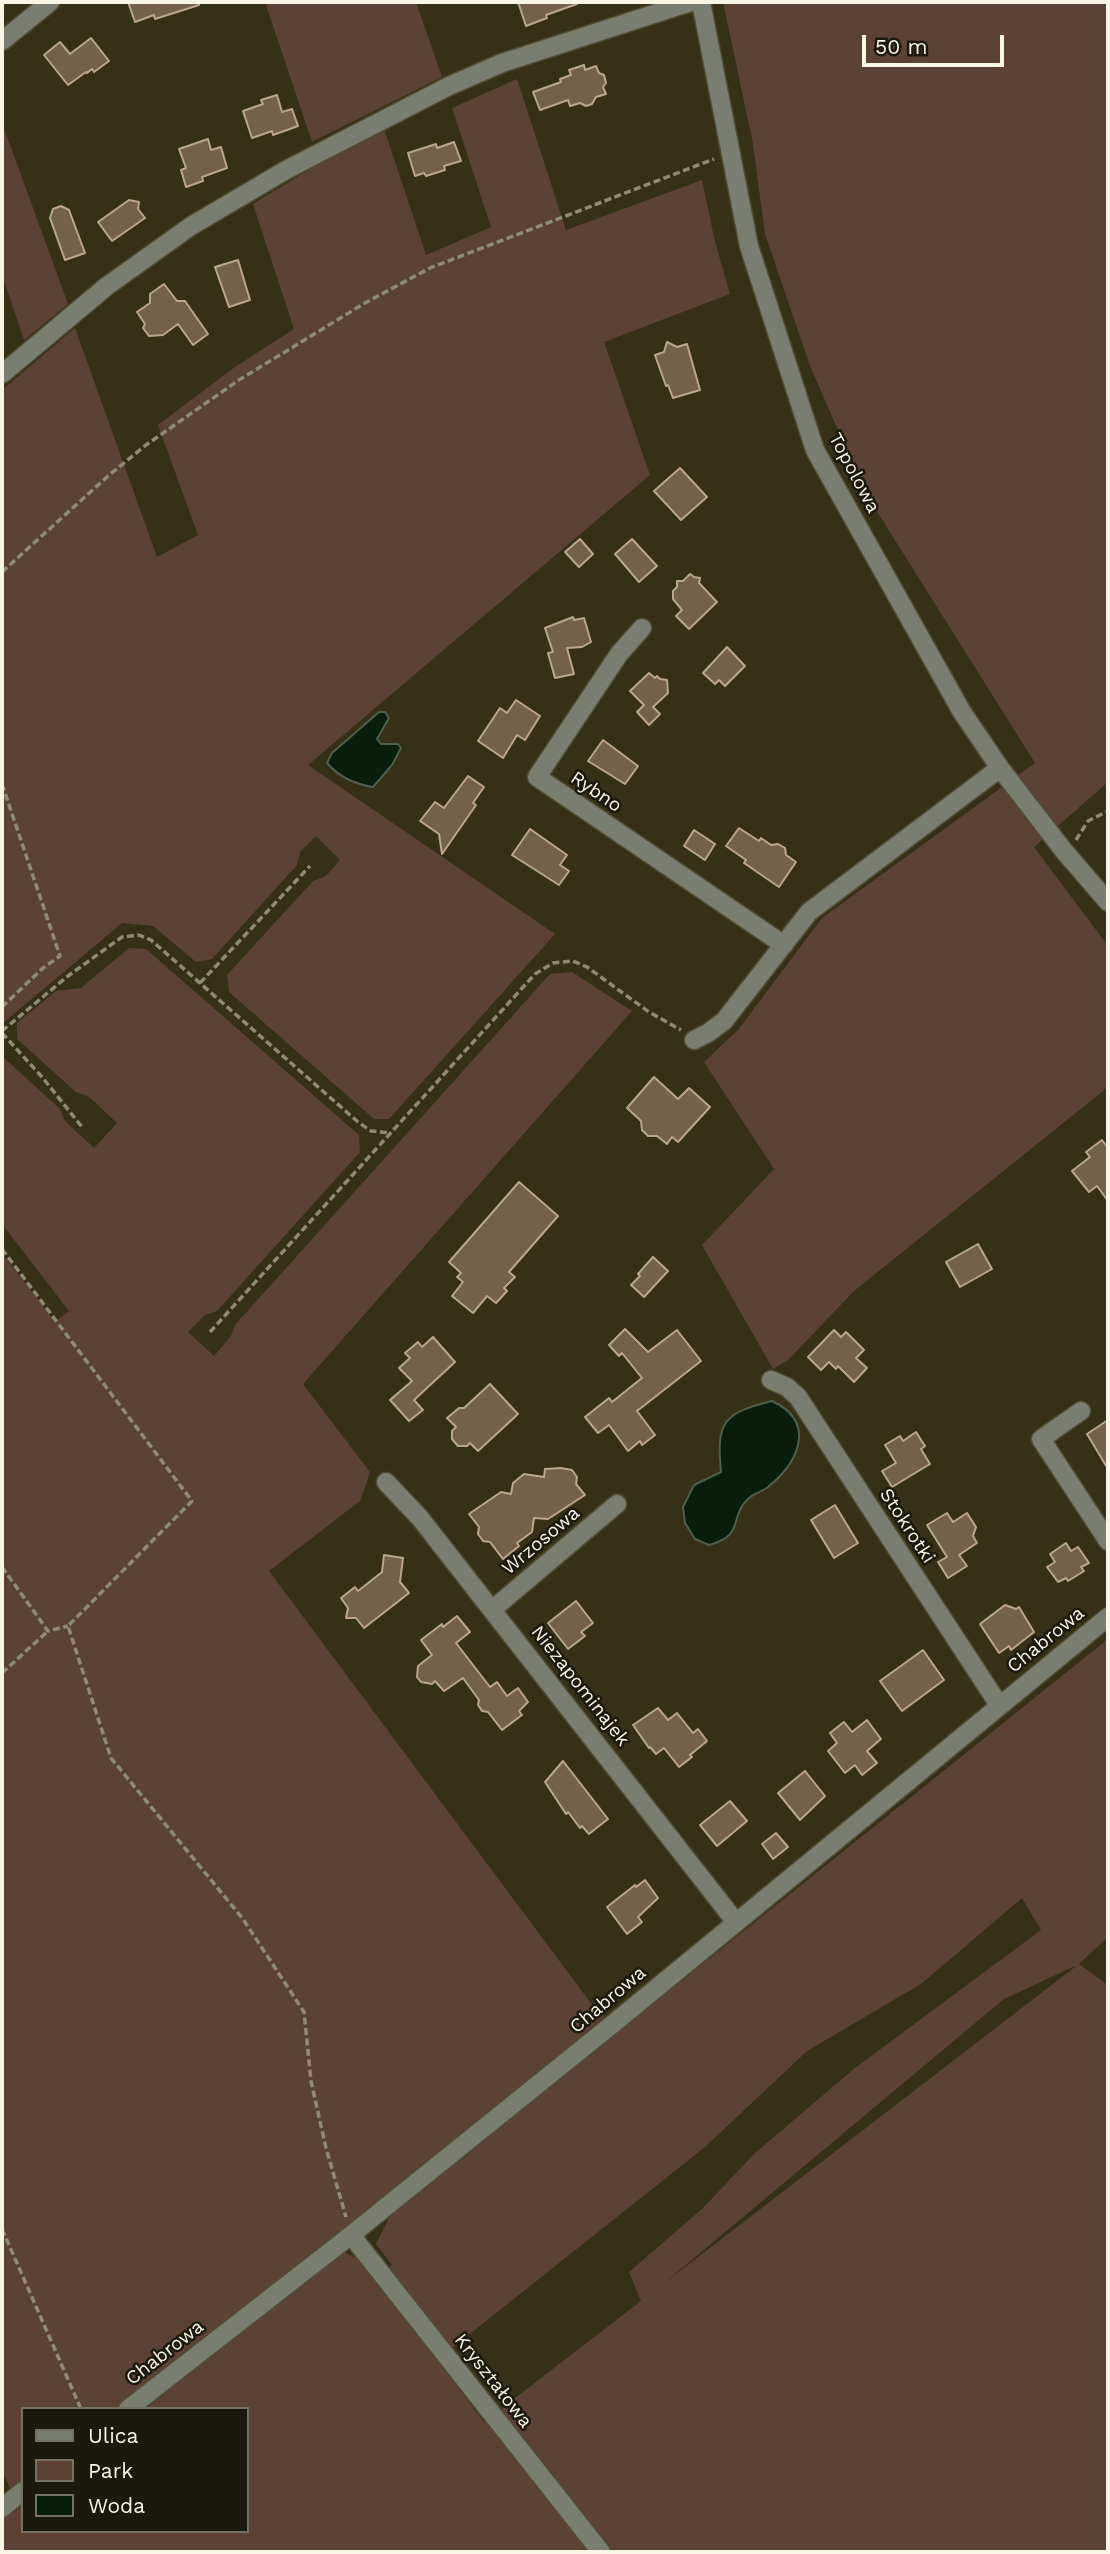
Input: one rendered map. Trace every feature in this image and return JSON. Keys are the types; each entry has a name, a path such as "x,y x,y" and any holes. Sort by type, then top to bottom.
{"street":[{"path":"2,41 50,2"},
{"path":"2,374 107,286 191,226 286,170 437,92 502,63 691,2"},
{"name":"Topolowa","path":"701,2 749,246 815,450 962,712 1000,768 1064,851 1108,902"},
{"name":"Rybno","path":"642,628 619,654 537,777 784,945"},
{"path":"694,1040 708,1034 724,1021 809,912 1000,768"},
{"name":"Stokrotki","path":"771,1380 787,1387 799,1397 999,1705"},
{"path":"1081,1410 1041,1439 1108,1541"},
{"name":"Niezapominajek","path":"386,1482 420,1518 493,1609 736,1921"},
{"name":"Wrzosowa","path":"493,1609 617,1504"},
{"name":"Chabrowa","path":"131,2407 351,2235 614,2023 1108,1617"},
{"name":"Kryształowa","path":"351,2235 601,2552"},
{"path":"2,2508 21,2493"}],"path":[{"path":"2,572 87,494 146,445 239,380 365,303 429,268 731,152"},
{"path":"2,784 60,956 43,968 2,1007"},
{"path":"1064,851 1076,840 1087,821 1108,811"},
{"path":"200,983 310,866"},
{"path":"82,1128 2,1032 68,976 122,937 139,935 151,940 358,1122 371,1131 391,1133"},
{"path":"211,1332 535,974 553,963 573,961 587,967 694,1040"},
{"path":"2,1249 192,1501 68,1626 48,1631 2,1673"},
{"path":"2,1567 48,1631"},
{"path":"68,1626 111,1758 243,1919 304,2012 311,2081 326,2148 351,2235"},
{"path":"2,2229 80,2407"}],"green space":[{"path":"265,2 416,2 442,77 312,142"},
{"path":"723,2 1108,2 1108,782 1034,847 1108,946 1108,1087 854,1291 788,1360 773,1369 702,1245 774,1169 704,1062 738,1030 822,918 1035,763 866,494 810,366 765,234 753,144"},
{"path":"517,79 566,230 702,180 715,242 730,294 604,342 650,475 308,765 555,934 389,1119 374,1119 229,992 227,975 313,881 326,876 340,860 316,836 300,852 297,865 212,959 196,962 153,926 122,923 2,1024 2,390 75,328 157,557 198,535 158,425 235,367 294,329 253,204 318,164 384,129 426,255 491,227 452,108"},
{"path":"2,123 68,304 24,340 2,275"},
{"path":"129,948 146,949 359,1135 360,1152 217,1311 205,1315 188,1332 214,1356 231,1336 235,1325 550,974 572,972 632,1011 303,1384 370,1472 360,1501 269,1571 596,2010 604,2017 347,2229 123,2407 21,2407 21,2488 13,2494 2,2471 2,1253 55,1322 69,1311 2,1224 2,1056 60,1109 65,1121 94,1148 117,1123 88,1096 76,1092 17,1039 17,1023 56,991 81,988"},
{"path":"1108,1639 1108,1937 1079,1964 1108,1985 1108,2552 2,2552 2,2520 21,2505 21,2533 248,2533 248,2407 145,2407 341,2251 359,2259 375,2279 392,2265 376,2244 391,2214","holes":["1022,1898 1041,1930 855,2068 755,2153 703,2208 629,2272 641,2301 484,2422 437,2360 705,2147 807,2051 921,1984","1075,1967 663,2284 1004,1999"]}],"water":[{"path":"379,712 385,712 389,718 377,739 381,744 398,744 401,748 392,765 373,787 347,779 327,763 332,753"},
{"path":"772,1401 795,1420 799,1431 795,1454 779,1477 766,1489 751,1496 743,1505 728,1536 709,1545 695,1539 685,1523 683,1507 694,1485 721,1472 720,1442 726,1422 743,1410"}],"building":[{"path":"128,2 199,2 199,5 155,19 154,15 135,22"},
{"path":"518,2 577,4 546,15 547,18 526,26"},
{"path":"91,38 109,61 94,72 92,69 86,72 68,85 44,55 60,42 70,54"},
{"path":"584,65 585,70 596,66 599,73 604,75 606,83 603,87 606,94 596,97 592,104 586,106 580,103 570,106 568,100 540,110 533,92 561,82 560,79 571,75 569,70"},
{"path":"277,95 282,112 292,109 298,126 273,135 272,131 252,138 243,111 263,104 261,100"},
{"path":"208,139 211,150 221,147 227,168 202,177 203,181 186,187 181,170 186,168 179,149"},
{"path":"454,142 461,161 444,166 445,170 426,176 424,173 415,176 408,153 436,144 437,148"},
{"path":"129,200 139,202 138,209 145,218 112,241 98,222"},
{"path":"61,206 69,210 85,253 65,260 50,218 53,209"},
{"path":"238,260 250,300 229,307 215,267"},
{"path":"164,284 177,301 185,301 208,334 193,345 178,324 163,335 149,336 143,328 145,324 137,312 150,303 150,294"},
{"path":"667,342 677,347 687,344 700,390 673,398 655,355 664,352"},
{"path":"680,468 707,497 681,520 654,491"},
{"path":"580,539 593,554 579,567 565,552"},
{"path":"632,539 657,566 639,582 615,554"},
{"path":"690,574 700,578 699,583 717,602 689,629 676,616 682,610 673,599 673,591 677,587 677,581 683,581"},
{"path":"573,617 574,620 584,618 591,642 582,647 567,648 574,674 555,678 548,653 553,652 545,628"},
{"path":"727,647 745,666 725,686 719,680 715,684 703,673"},
{"path":"649,673 655,678 657,676 667,680 668,693 653,707 660,714 649,725 637,712 644,705 630,691"},
{"path":"516,700 540,716 525,740 517,735 503,758 478,741 500,708 507,713"},
{"path":"603,740 638,766 625,784 588,761"},
{"path":"468,776 484,787 473,803 476,805 442,854 439,834 420,821 435,802 444,808"},
{"path":"739,828 759,841 761,838 771,845 778,844 785,848 786,855 796,862 779,887 744,863 746,860 726,846"},
{"path":"530,829 567,855 560,865 569,871 559,885 512,855"},
{"path":"694,830 715,844 705,860 684,846"},
{"path":"654,1077 678,1099 689,1088 710,1107 678,1142 672,1137 667,1144 657,1136 648,1136 642,1130 641,1121 627,1108"},
{"path":"1102,1140 1108,1148 1108,1201 1097,1186 1089,1192 1072,1171 1090,1157 1086,1152"},
{"path":"519,1182 558,1216 509,1272 515,1277 504,1288 507,1291 496,1303 487,1296 473,1313 452,1296 463,1282 457,1277 461,1273 449,1262"},
{"path":"978,1244 992,1269 960,1287 946,1262"},
{"path":"653,1257 668,1271 644,1297 631,1285"},
{"path":"625,1329 648,1352 677,1330 701,1361 637,1411 655,1435 642,1445 640,1441 628,1451 609,1425 598,1433 585,1417 609,1398 612,1402 642,1378 622,1353 619,1356 609,1345"},
{"path":"834,1330 841,1337 846,1332 864,1350 856,1358 867,1368 854,1382 838,1366 836,1369 829,1362 821,1370 808,1357"},
{"path":"433,1337 455,1362 414,1400 423,1410 409,1421 390,1400 412,1381 399,1368 410,1358 405,1353 418,1342 422,1347"},
{"path":"490,1384 518,1414 478,1451 470,1443 467,1446 458,1446 452,1439 452,1431 456,1427 447,1418 459,1408 464,1408"},
{"path":"1108,1420 1108,1469 1087,1434"},
{"path":"916,1432 925,1446 921,1449 930,1464 892,1487 882,1471 896,1463 885,1445 900,1436 903,1441"},
{"path":"545,1469 572,1470 577,1477 576,1484 585,1495 548,1519 534,1518 532,1532 517,1543 519,1546 503,1559 490,1542 483,1541 478,1534 479,1527 469,1514 501,1492 511,1494 513,1483 524,1474 544,1477"},
{"path":"835,1505 858,1543 834,1558 811,1520"},
{"path":"947,1513 953,1522 967,1513 976,1527 973,1536 977,1543 959,1555 967,1566 948,1578 938,1562 947,1557 927,1525"},
{"path":"1066,1543 1071,1551 1078,1547 1089,1563 1081,1567 1084,1571 1068,1581 1066,1578 1058,1582 1047,1567 1055,1562 1050,1554"},
{"path":"384,1555 403,1558 400,1582 409,1593 364,1628 356,1618 346,1618 348,1608 341,1598 355,1587 358,1591 382,1572"},
{"path":"576,1601 593,1623 581,1632 585,1636 568,1649 548,1623"},
{"path":"1005,1605 1016,1609 1019,1607 1034,1632 1011,1650 1009,1646 999,1653 980,1624"},
{"path":"457,1616 470,1632 456,1643 490,1687 497,1682 507,1696 518,1688 528,1702 519,1711 522,1715 502,1730 488,1712 482,1711 478,1705 479,1700 463,1678 444,1691 435,1681 432,1684 421,1682 417,1677 418,1666 432,1655 421,1640"},
{"path":"923,1650 944,1680 902,1711 880,1681"},
{"path":"658,1708 668,1720 677,1713 693,1733 698,1729 707,1741 679,1767 664,1748 656,1754 649,1748 633,1725"},
{"path":"867,1720 881,1739 867,1751 877,1763 862,1775 855,1765 845,1773 828,1751 837,1743 830,1733 844,1722 852,1732"},
{"path":"563,1761 608,1819 589,1834 582,1826 580,1828 568,1812 566,1814 545,1782"},
{"path":"805,1771 825,1796 800,1820 778,1793"},
{"path":"730,1801 747,1821 717,1846 700,1825"},
{"path":"776,1833 788,1847 773,1859 762,1844"},
{"path":"645,1880 658,1898 638,1917 642,1922 627,1934 607,1907"}]}
